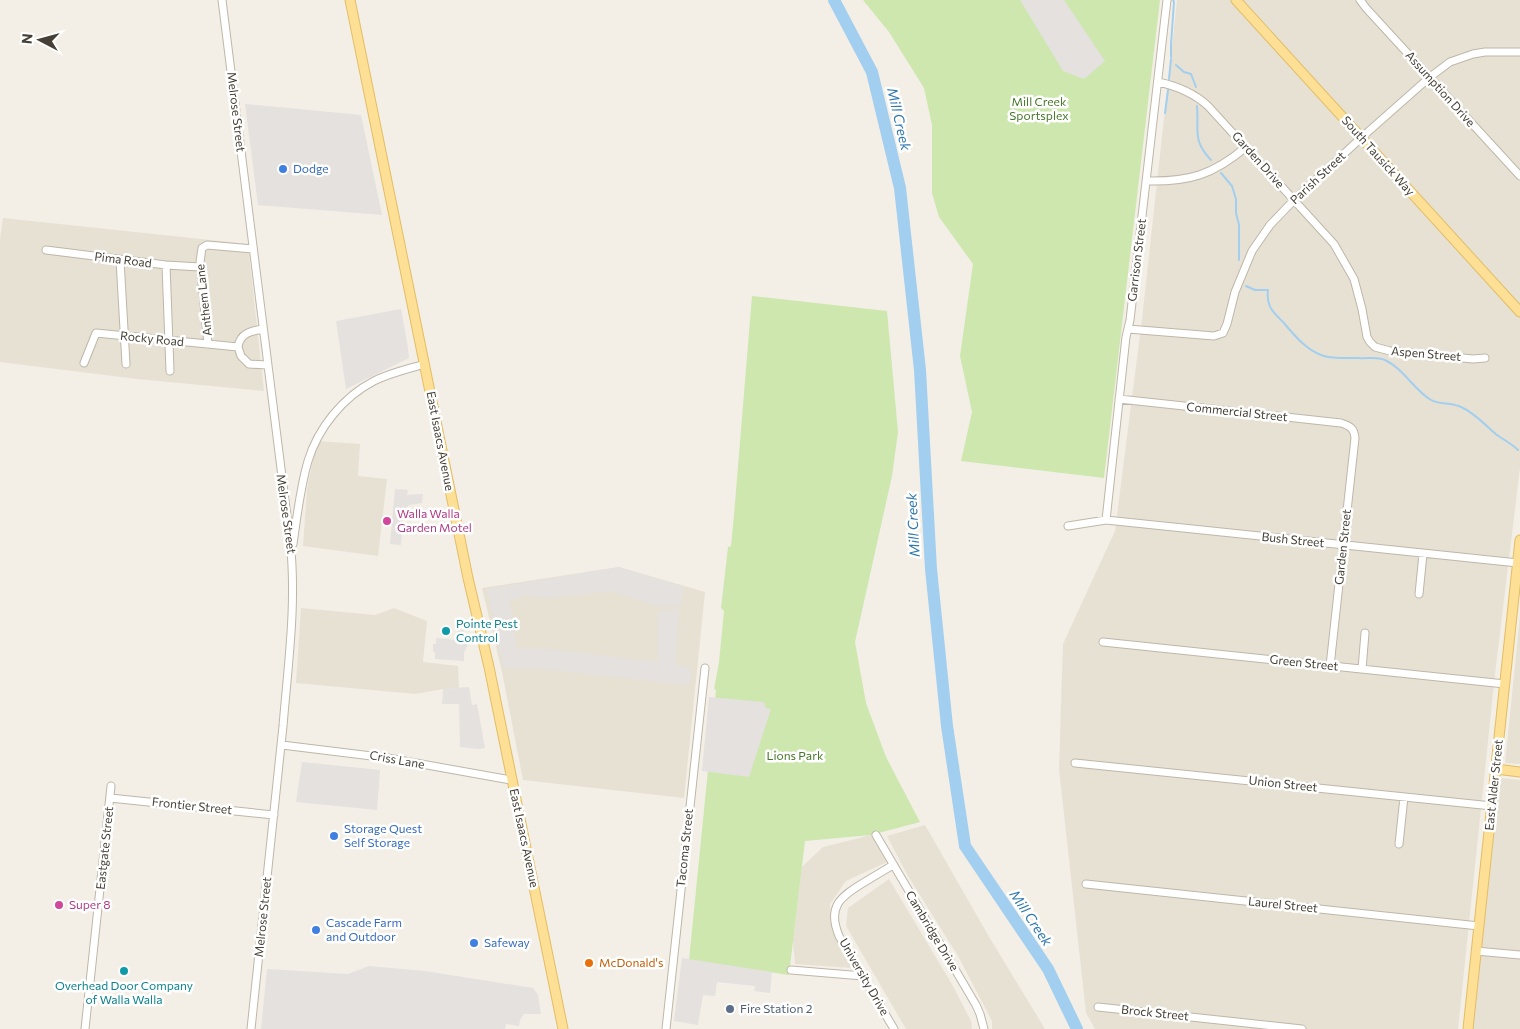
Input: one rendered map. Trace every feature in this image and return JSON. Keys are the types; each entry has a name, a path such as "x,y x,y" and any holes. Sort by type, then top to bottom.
{"main road":[{"name":"East Isaacs Avenue","path":"350,0 468,578 564,1029"},
{"name":"South Tausick Way","path":"1236,0 1520,312"},
{"name":"East Alder Street","path":"1468,1029 1520,540"},
{"path":"1496,769 1520,772"}],"street":[{"name":"Melrose Street","path":"222,0 292,552 294,588 282,745 251,1029"},
{"name":"Garrison Street","path":"1106,520 1167,0"},
{"name":"Assumption Drive","path":"1360,0 1520,176"},
{"name":"Parish Street","path":"1128,329 1214,336 1223,333 1235,292 1252,251 1270,225 1294,200 1361,138 1430,77 1450,62 1473,54 1498,51 1520,52"},
{"name":"Garden Drive","path":"1158,82 1177,87 1196,96 1208,106 1334,244 1354,279 1359,294 1365,330 1370,342"},
{"path":"1146,180 1174,180 1202,175 1226,163 1246,147"},
{"name":"Anthem Lane","path":"208,344 200,251 204,246 253,249"},
{"name":"Pima Road","path":"46,250 120,260 200,267"},
{"path":"120,260 126,364"},
{"path":"166,265 170,371"},
{"path":"263,329 246,334 241,339 238,347 241,356 249,364 267,365"},
{"name":"Rocky Road","path":"84,363 96,333 238,347"},
{"name":"Aspen Street","path":"1370,342 1375,347 1390,351 1473,359 1485,358"},
{"path":"292,552 308,461 316,440 328,422 345,402 373,381 425,364"},
{"name":"Commercial Street","path":"1119,399 1341,423 1352,428"},
{"name":"Garden Street","path":"1330,666 1356,438 1352,428"},
{"name":"Bush Street","path":"1068,526 1106,520 1518,563"},
{"path":"1419,594 1423,554"},
{"path":"1362,669 1366,633"},
{"name":"Green Street","path":"1103,642 1505,684"},
{"name":"Tacoma Street","path":"666,1029 705,668"},
{"name":"Criss Lane","path":"282,745 388,758 512,780"},
{"name":"Union Street","path":"1075,763 1492,806"},
{"name":"Eastgate Street","path":"85,1029 112,786"},
{"path":"1399,844 1404,797"},
{"name":"Frontier Street","path":"110,798 274,815"},
{"name":"Cambridge Drive","path":"876,835 976,1005 984,1029"},
{"name":"University Drive","path":"893,865 846,893 841,898 834,919 839,936 894,1029"},
{"name":"Laurel Street","path":"1086,884 1479,926"},
{"path":"1476,951 1520,955"},
{"path":"792,970 863,976"},
{"name":"Brock Street","path":"1098,1007 1302,1029"}],"shaded area":[{"path":"1020,0 1064,0 1105,61 1084,79 1063,71"},
{"path":"1177,0 1520,0 1520,468 1495,674 1458,1029 1095,1029 1086,1013 1059,769 1063,644 1115,531 1142,319"},
{"path":"245,104 361,115 382,215 258,205"},
{"path":"3,218 248,244 264,391 137,379 0,362 0,239"},
{"path":"401,309 409,358 346,389 336,321"},
{"path":"317,441 360,444 358,476 387,479 378,556 303,546 307,489"},
{"path":"395,489 408,490 407,495 423,494 422,503 409,505 403,512 401,545 390,544"},
{"path":"619,567 705,592 684,798 523,780 502,672 482,588"},
{"path":"619,567 684,587 680,606 659,607 612,591 543,598 527,595 510,601 516,649 536,648 658,662 658,612 679,609 675,664 691,669 690,685 544,669 504,668 487,589"},
{"path":"301,608 375,615 394,608 427,621 423,662 458,666 459,688 415,694 296,683"},
{"path":"1520,616 1520,764 1505,763"},
{"path":"458,630 463,630 466,636 470,636 471,643 467,646 464,653 464,661 435,659 433,644 436,644 436,638 456,640"},
{"path":"469,687 472,705 477,704 485,748 460,747 459,704 442,704 443,689"},
{"path":"709,697 764,702 766,708 771,709 749,777 702,771"},
{"path":"302,762 380,770 377,810 296,802"},
{"path":"1501,778 1520,780 1520,1029 1470,1029"},
{"path":"925,825 1045,1029 992,1029 992,1021 958,956 908,876 887,836"},
{"path":"871,835 887,862 846,881 830,904 832,931 852,968 795,964 793,941 802,867 823,847"},
{"path":"889,879 953,986 971,1021 972,1029 906,1029 846,926 848,908"},
{"path":"682,958 772,972 770,993 754,991 755,986 717,982 715,996 703,995 698,1025 674,1021"},
{"path":"369,966 425,971 533,988 538,995 541,1014 524,1014 519,1026 506,1024 505,1029 261,1029 267,969 348,974"}],"green space":[{"name":"Mill Creek Sportsplex","path":"863,0 1160,0 1104,478 961,461 972,412 960,356 973,264 939,217 932,193 932,125 924,88 889,32"},
{"name":"Lions Park","path":"752,296 887,311 898,432 892,476 855,642 866,703 886,757 920,822 871,835 805,841 789,975 689,960 716,690 714,689 719,662 724,611 721,608 728,547 731,546 734,515"}],"waterway":[{"name":"Mill Creek","path":"834,0 872,72 900,188 920,370 931,569 947,726 965,846 1048,969 1077,1029"},
{"path":"1171,57 1173,0"},
{"path":"1169,79 1171,59"},
{"path":"1176,65 1184,72 1191,74 1196,87"},
{"path":"1165,113 1168,90"},
{"path":"1197,106 1199,141 1201,147 1211,160"},
{"path":"1221,173 1232,186 1236,199 1236,213 1239,225 1239,260"},
{"path":"1246,286 1255,290 1268,290 1268,300 1273,311 1296,337 1318,354 1332,358 1375,358 1385,360 1398,368 1431,400 1457,405 1466,410 1518,450"}],"place":[{"name":"Dodge","path":"283,169"},
{"name":"Walla Walla Garden Motel","path":"387,521"},
{"name":"Pointe Pest Control","path":"446,631"},
{"name":"Storage Quest Self Storage","path":"334,836"},
{"name":"Super 8","path":"59,905"},
{"name":"Cascade Farm and Outdoor","path":"316,930"},
{"name":"Safeway","path":"474,943"},
{"name":"McDonald's","path":"589,963"},
{"name":"Overhead Door Company of Walla Walla","path":"124,971"},
{"name":"Fire Station 2","path":"730,1009"}]}
